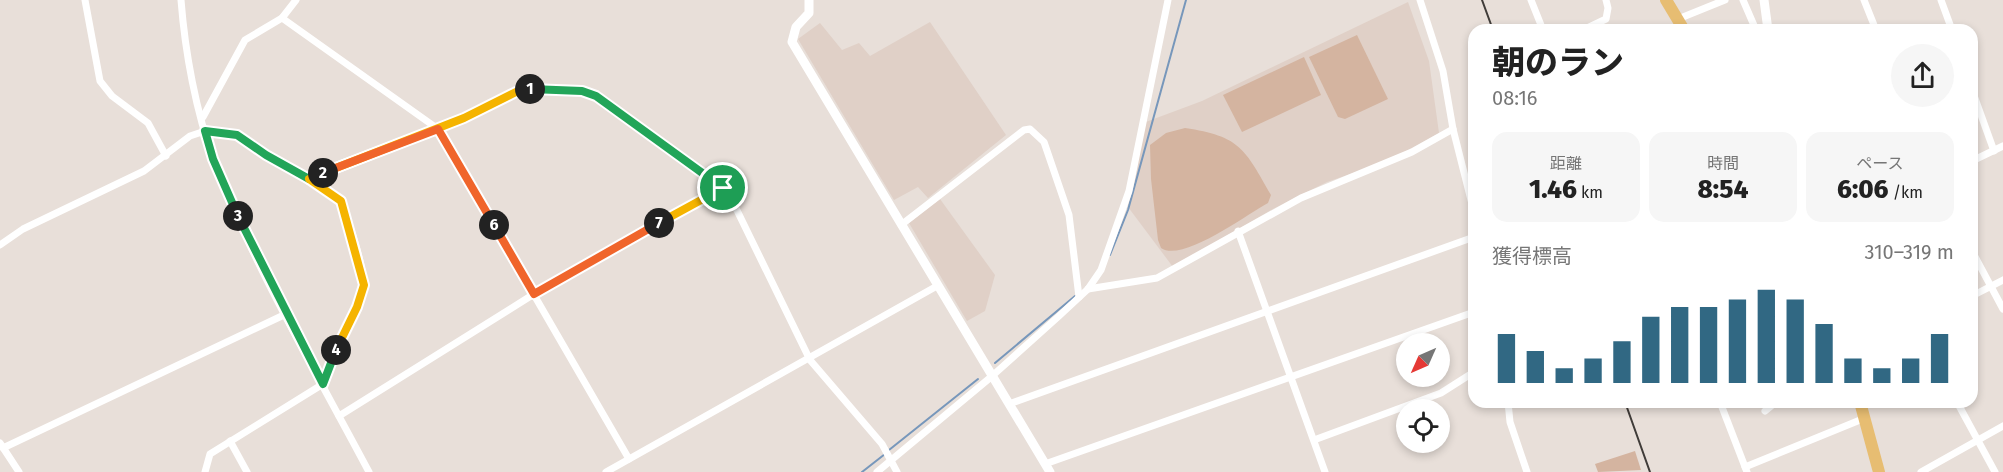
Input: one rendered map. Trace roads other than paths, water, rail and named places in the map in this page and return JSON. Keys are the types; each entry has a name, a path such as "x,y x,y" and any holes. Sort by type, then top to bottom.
{"highway":[{"path":"1665,0 1681,24"},
{"path":"1862,408 1880,472"}],"street":[{"path":"85,0 100,81 112,96 147,123 166,156"},
{"path":"182,0 192,83 205,131 230,198 285,314 369,472"},
{"path":"202,117 245,40 282,18 296,0"},
{"path":"809,0 809,13 796,27 792,42 991,377 1048,468 1292,376 1468,314"},
{"path":"877,472 991,377 1088,289 1101,270 1129,191 1168,0"},
{"path":"1420,0 1443,71 1453,129 1468,188"},
{"path":"1531,0 1541,24"},
{"path":"1597,24 1606,20 1608,8 1605,0"},
{"path":"1681,24 1725,0"},
{"path":"1743,0 1753,24"},
{"path":"1764,0 1767,24"},
{"path":"1864,0 1874,24"},
{"path":"1941,0 1950,24"},
{"path":"282,18 438,129 629,459"},
{"path":"309,179 438,129 522,89 582,91 596,96 723,188 737,210 810,360 865,423 885,450 897,472"},
{"path":"1978,107 1994,151"},
{"path":"901,225 1024,130 1030,129 1044,141 1069,215 1079,297"},
{"path":"1088,289 1157,278 1238,231 1339,180 1412,152 1453,129"},
{"path":"0,245 22,229 133,177 166,156 190,136 205,131 237,135 341,201 364,285 357,307 327,368 323,384 210,454 205,472"},
{"path":"1978,158 2003,146"},
{"path":"339,416 534,294 723,188"},
{"path":"1238,231 1325,472"},
{"path":"1009,404 1468,239"},
{"path":"1978,262 2003,309"},
{"path":"1978,293 2003,280"},
{"path":"606,472 810,360 937,286"},
{"path":"19,472 2,446 285,314"},
{"path":"1314,440 1442,393 1468,376"},
{"path":"1509,408 1510,422 1527,472"},
{"path":"1722,408 1746,470 1866,418"},
{"path":"1765,411 1769,408"},
{"path":"1960,408 1995,472"},
{"path":"1921,472 2003,426"},
{"path":"230,441 247,472"}],"waterway":[{"path":"1110,255 1128,210 1186,0"},
{"path":"995,363 1075,296"},
{"path":"889,450 978,379"},
{"path":"862,472 885,454"}],"railway":[{"path":"1482,0 1491,24"},
{"path":"1627,408 1650,472"}]}
